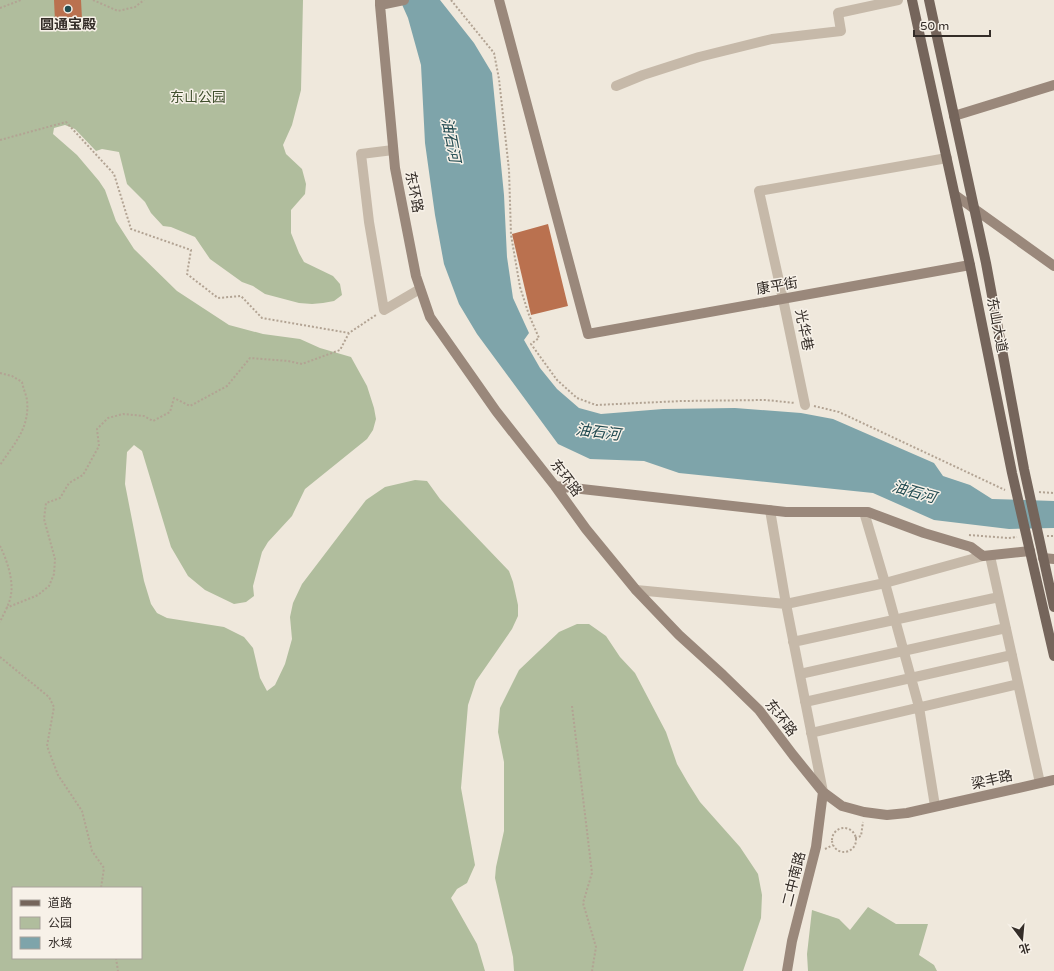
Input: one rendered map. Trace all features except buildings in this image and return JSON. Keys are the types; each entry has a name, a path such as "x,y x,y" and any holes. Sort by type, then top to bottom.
{"main road":[{"name":"东山大道","path":"912,0 955,194 1012,473 1054,656"},
{"name":"东山大道","path":"929,0 986,263 1024,469 1054,607"}],"street":[{"path":"380,3 391,3 404,0"},
{"name":"康平街","path":"498,0 588,334 970,265"},
{"path":"616,86 643,75 699,57 772,39 841,31 838,13 898,0"},
{"name":"东环路","path":"380,3 395,168 416,276 430,317 454,353 496,411 555,486 586,529 636,590 679,635 723,675 758,710 823,792 842,806 864,812 887,815 907,813 936,806"},
{"path":"954,116 1054,85"},
{"path":"393,150 361,154 368,222 384,310 420,289"},
{"name":"光华巷","path":"805,405 759,191 947,158"},
{"path":"955,194 1054,266"},
{"path":"555,486 786,512 868,512 924,533 971,547 987,556 999,597 1040,783"},
{"path":"770,510 793,642 823,792"},
{"path":"864,512 919,707 936,806"},
{"path":"636,590 786,604 885,583 987,556 1030,551"},
{"path":"1043,558 1054,559"},
{"path":"793,642 999,597"},
{"path":"800,674 1006,628"},
{"path":"805,702 1012,655"},
{"path":"811,733 1018,684"},
{"name":"梁丰路","path":"936,806 1054,780"},
{"name":"二中南路","path":"787,971 792,941 816,848 823,792"}],"path":[{"path":"0,8 21,0"},
{"path":"93,0 118,11 135,7 144,0"},
{"path":"0,140 66,122 114,174 130,229 191,250 187,274 218,298 241,296 262,318 300,323 349,333"},
{"path":"6,608 38,595 49,586 54,574 55,559 44,519 46,503 60,498 69,483 83,475 98,446 97,429 108,418 123,414 144,416 153,421 170,412 174,398 190,406 227,386 250,358 288,361 302,364 340,350 349,333 384,310"},
{"path":"0,373 12,376 22,382 27,399 25,425 20,436 0,465"},
{"path":"1029,492 1054,493"},
{"path":"968,535 1008,538 1024,537"},
{"path":"1046,536 1054,536"},
{"path":"0,546 12,579 10,598 0,622"},
{"path":"0,657 49,697 54,707 46,746 58,775 82,811 92,851 104,868 102,887"},
{"path":"572,706 592,874 583,903 596,947 592,971"},
{"path":"855,838 861,836 863,822"},
{"path":"842,829 852,832 855,838 856,843 848,852 836,849 832,843 833,835 842,829"},
{"path":"116,959 116,967 118,971"}],"green space":[{"name":"东山公园","path":"0,0 303,0 301,90 292,125 283,145 286,154 302,169 306,184 305,194 291,210 291,233 304,262 333,276 340,284 342,295 334,301 312,304 299,303 265,294 253,286 242,282 210,259 195,237 171,227 163,226 151,213 145,202 127,184 119,152 102,149 96,151 75,129 65,125 54,128 53,134 77,155 99,181 105,190 116,221 134,249 177,291 229,325 263,334 300,339 320,348 351,357 367,386 374,408 376,419 373,430 367,439 305,489 292,516 268,542 262,552 253,586 254,596 246,602 234,604 205,590 188,576 171,547 142,451 134,445 127,452 125,484 144,581 151,604 157,613 167,618 224,627 244,637 253,648 260,678 267,691 275,685 285,664 292,639 290,617 293,603 302,584 366,500 385,487 415,480 427,481 440,499 509,571 518,605 518,616 512,629 476,681 468,705 461,788 475,865 467,883 457,889 451,898 477,944 485,971 0,971"},
{"path":"577,624 589,624 606,636 620,657 635,673 666,732 677,764 688,783 700,802 740,847 758,874 762,895 761,918 743,971 514,971 513,957 495,878 504,831 504,762 498,732 500,708 519,670 559,632"},
{"path":"868,907 896,924 928,924 919,955 934,965 937,971 808,971 807,954 812,910 839,919 850,930"}],"water":[{"name":"油石河","path":"400,0 440,0 474,43 492,73 504,195 507,257 513,298 529,333 524,340 540,368 557,389 579,408 601,414 663,409 735,408 801,413 833,419 934,463 943,476 970,485 992,499 1054,501 1054,528 1009,529 934,520 873,493 679,473 644,461 590,459 558,444 477,334 459,304 444,264 435,215 425,143 421,65 408,18"}],"place":[{"name":"圆通宝殿","path":"68,9"}]}
